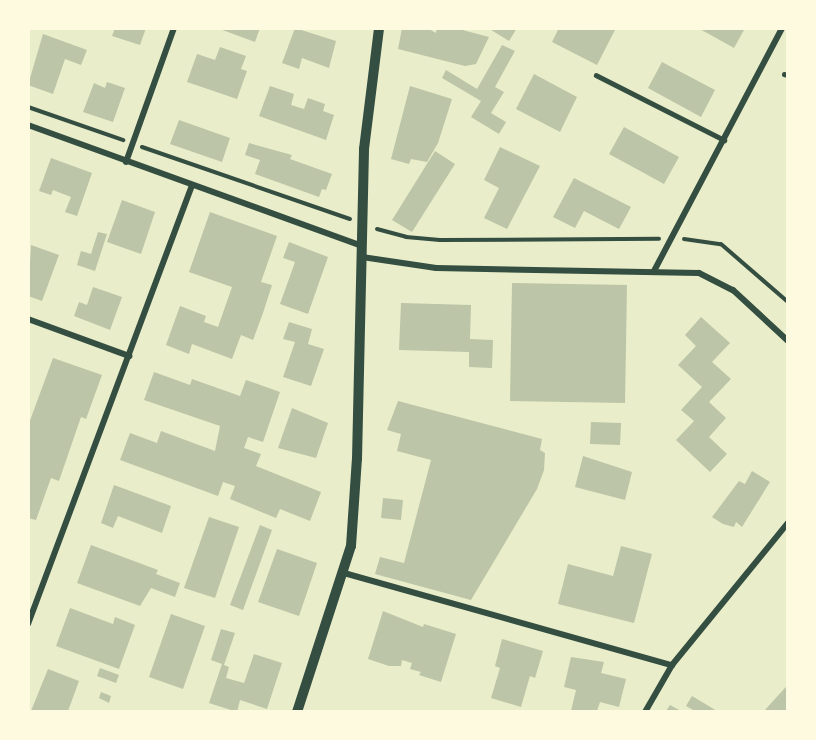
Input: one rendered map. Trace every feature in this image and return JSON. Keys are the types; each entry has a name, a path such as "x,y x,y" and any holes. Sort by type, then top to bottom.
{"street":[{"path":"126,162 174,28"},
{"path":"297,711 351,546 357,459 364,149 379,28"},
{"path":"654,271 783,28"},
{"path":"28,125 362,252 436,268 699,273 716,279 788,341"},
{"path":"28,624 192,186"},
{"path":"28,319 129,356"},
{"path":"645,711 672,665 788,523"},
{"path":"344,573 672,665"}],"lane":[{"path":"596,75 724,140"}],"path":[{"path":"28,107 120,139"},
{"path":"145,148 345,216"},
{"path":"374,228 406,237 440,240 647,239"},
{"path":"706,240 721,244 788,302"}],"building":[{"path":"115,28 146,28 140,45 112,36"},
{"path":"217,28 260,28 255,42"},
{"path":"295,28 336,41 329,68 302,58 299,69 282,63"},
{"path":"402,28 427,28 436,33 437,28 455,28 489,37 476,64 465,66 398,49"},
{"path":"488,28 517,28 509,41"},
{"path":"559,28 616,28 597,65 552,42"},
{"path":"698,28 745,28 734,48"},
{"path":"43,34 87,50 81,65 65,59 53,94 28,85"},
{"path":"502,45 515,51 495,87 504,92 491,113 506,122 499,134 471,117 481,101 442,78 446,70 477,89"},
{"path":"220,47 246,56 241,69 247,71 237,99 187,82 197,54 215,60"},
{"path":"662,62 715,90 701,117 648,88"},
{"path":"534,74 577,97 560,132 516,109"},
{"path":"107,82 125,88 113,122 83,112 94,83 105,88"},
{"path":"270,86 294,94 291,105 304,109 308,98 325,104 323,111 334,115 326,140 259,116"},
{"path":"410,86 452,99 438,143 427,162 411,159 409,164 391,159"},
{"path":"179,120 230,138 222,162 170,144"},
{"path":"624,127 679,157 664,184 609,154"},
{"path":"249,143 292,155 290,159 332,174 326,190 322,189 319,197 255,174 260,160 245,155"},
{"path":"500,147 540,166 507,229 484,218 499,188 484,180"},
{"path":"435,151 455,164 412,232 392,220"},
{"path":"51,158 92,173 77,216 65,212 71,197 53,190 51,195 39,191"},
{"path":"574,178 631,207 619,229 584,211 575,228 553,217"},
{"path":"122,200 155,212 141,254 107,242"},
{"path":"210,212 277,236 261,282 272,285 263,313 253,340 241,335 232,359 192,344 189,354 166,345 180,306 206,316 204,322 218,327 232,287 189,272"},
{"path":"98,232 107,234 95,271 77,265 81,251 91,254"},
{"path":"289,242 328,257 308,314 280,304 295,262 283,258"},
{"path":"31,245 59,255 42,301 28,296"},
{"path":"512,283 627,285 625,403 510,401"},
{"path":"93,287 122,297 110,330 74,316 79,302 87,305"},
{"path":"401,303 471,305 470,339 493,340 492,368 469,367 469,352 399,350"},
{"path":"701,317 730,343 712,362 731,379 709,402 726,418 709,437 727,454 710,472 676,440 694,421 681,410 702,387 678,365 696,346 685,335"},
{"path":"289,322 312,329 308,344 324,349 311,386 283,377 295,342 283,339"},
{"path":"53,358 102,375 86,419 81,417 59,481 51,478 36,520 28,518 28,426"},
{"path":"154,372 190,385 192,379 240,396 246,380 280,392 263,442 248,437 244,448 261,454 256,466 321,492 310,521 280,509 276,518 230,499 235,486 223,482 218,496 120,460 130,433 157,443 161,431 215,451 220,426 144,400"},
{"path":"398,401 542,439 540,450 545,453 544,470 537,489 471,600 375,574 380,557 404,563 431,460 397,451 401,434 387,430"},
{"path":"292,408 328,423 316,458 278,448"},
{"path":"591,422 621,423 620,445 590,444"},
{"path":"583,456 632,472 625,500 575,487"},
{"path":"752,471 770,482 742,527 736,522 734,527 723,524 712,517 739,481 745,484"},
{"path":"114,485 171,506 162,533 118,516 113,528 101,523"},
{"path":"383,498 403,500 401,520 381,518"},
{"path":"209,517 239,527 215,598 184,588"},
{"path":"260,525 272,530 243,610 230,605"},
{"path":"91,545 158,570 156,574 180,583 175,597 151,588 140,606 77,583"},
{"path":"621,546 652,554 634,623 558,604 568,564 613,576"},
{"path":"277,549 317,563 299,616 258,602"},
{"path":"70,608 113,624 115,617 135,625 119,669 56,646"},
{"path":"383,611 423,627 424,624 456,634 441,682 419,675 421,672 410,669 412,663 402,660 401,666 389,666 368,659"},
{"path":"171,614 205,626 183,689 149,677"},
{"path":"221,629 235,633 224,665 229,667 226,678 244,683 254,654 282,663 267,709 240,700 237,712 209,703 222,664 211,660"},
{"path":"502,639 543,651 535,678 530,676 521,707 491,698 500,668 495,666"},
{"path":"571,657 604,662 601,673 626,679 619,707 600,702 597,711 571,711 576,690 564,687"},
{"path":"100,668 119,675 116,683 97,676"},
{"path":"48,669 79,681 68,711 31,711"},
{"path":"788,685 788,711 764,711 784,689"},
{"path":"101,692 111,696 109,703 99,698"},
{"path":"692,696 717,711 695,711 686,706"},
{"path":"670,705 681,711 666,711"}]}
